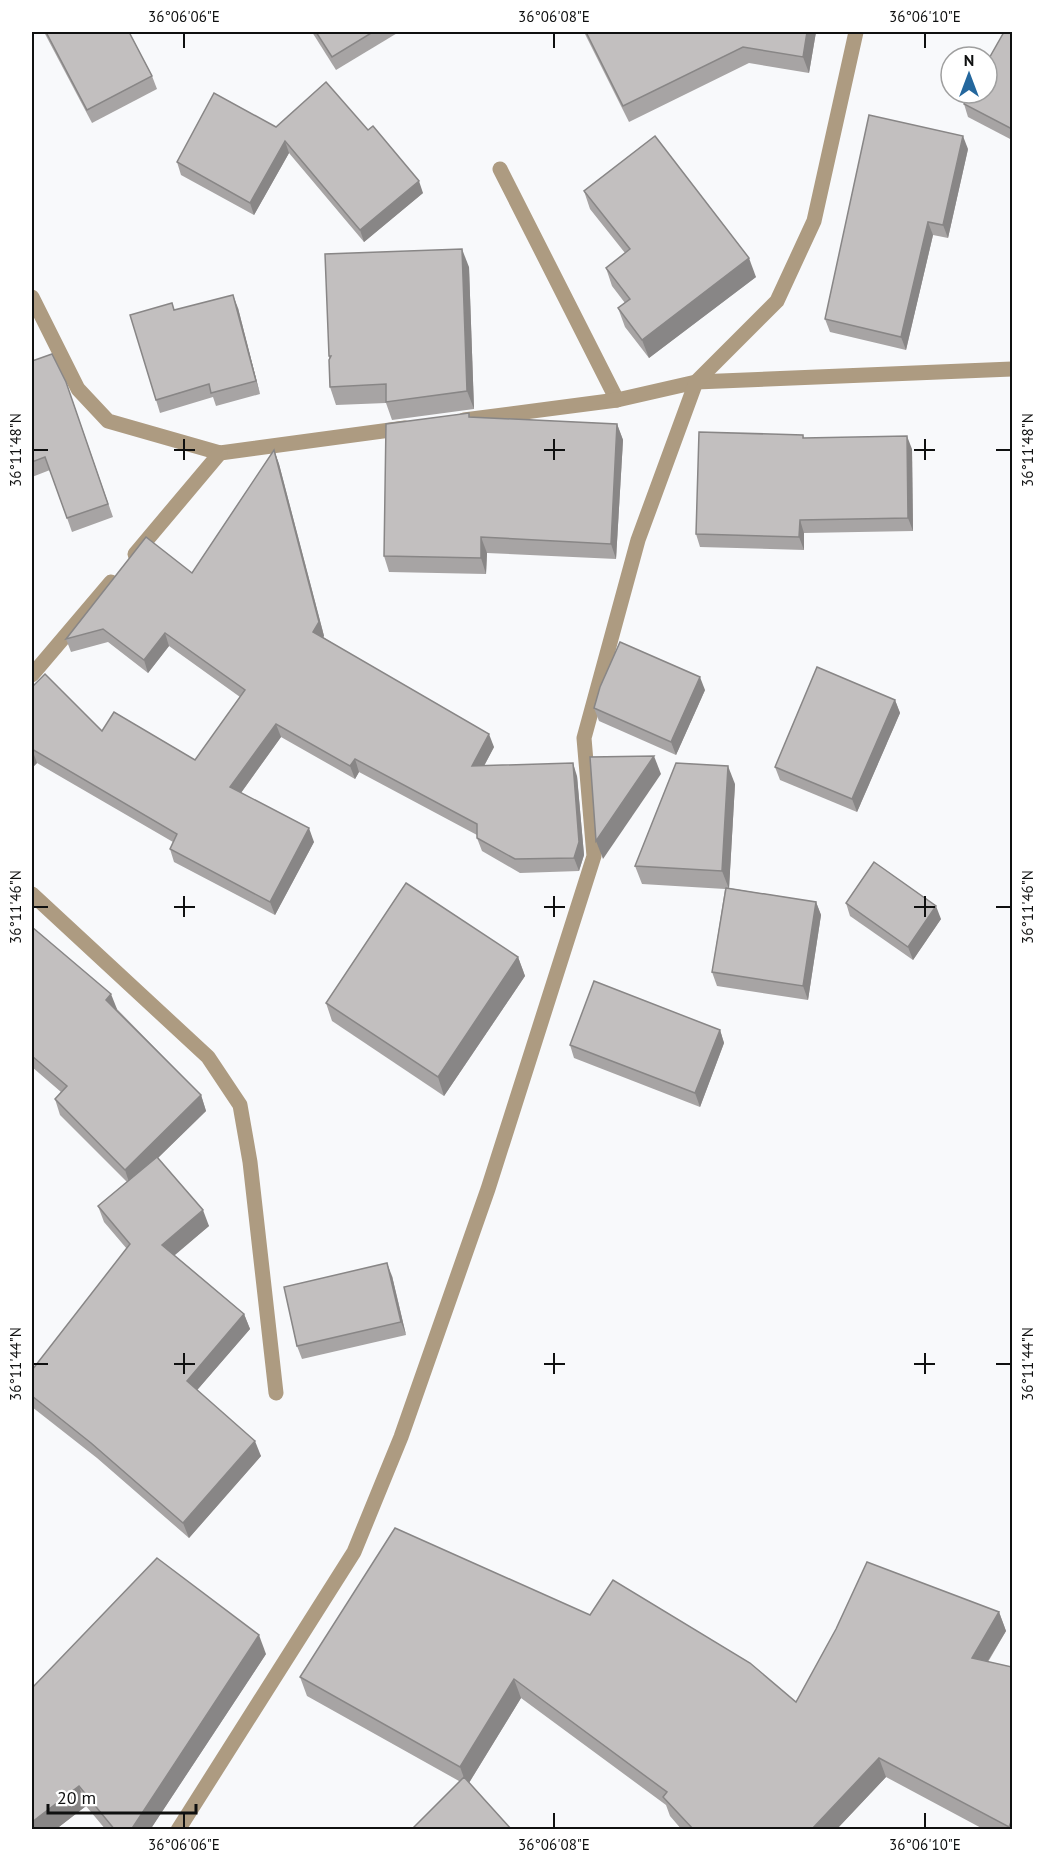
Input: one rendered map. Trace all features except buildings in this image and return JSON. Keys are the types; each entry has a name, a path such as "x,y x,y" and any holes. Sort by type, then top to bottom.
{"street":[{"path":"178,1830 354,1552 405,1426 488,1189 594,856 584,738 638,540 696,382 777,301 814,221 856,32"},
{"path":"500,169 617,400"},
{"path":"32,297 78,389 108,421 220,453 418,427"},
{"path":"453,422 617,400 696,382 1012,369"},
{"path":"32,675 220,453"},
{"path":"32,894 208,1057 240,1105 250,1162 276,1393"}]}
